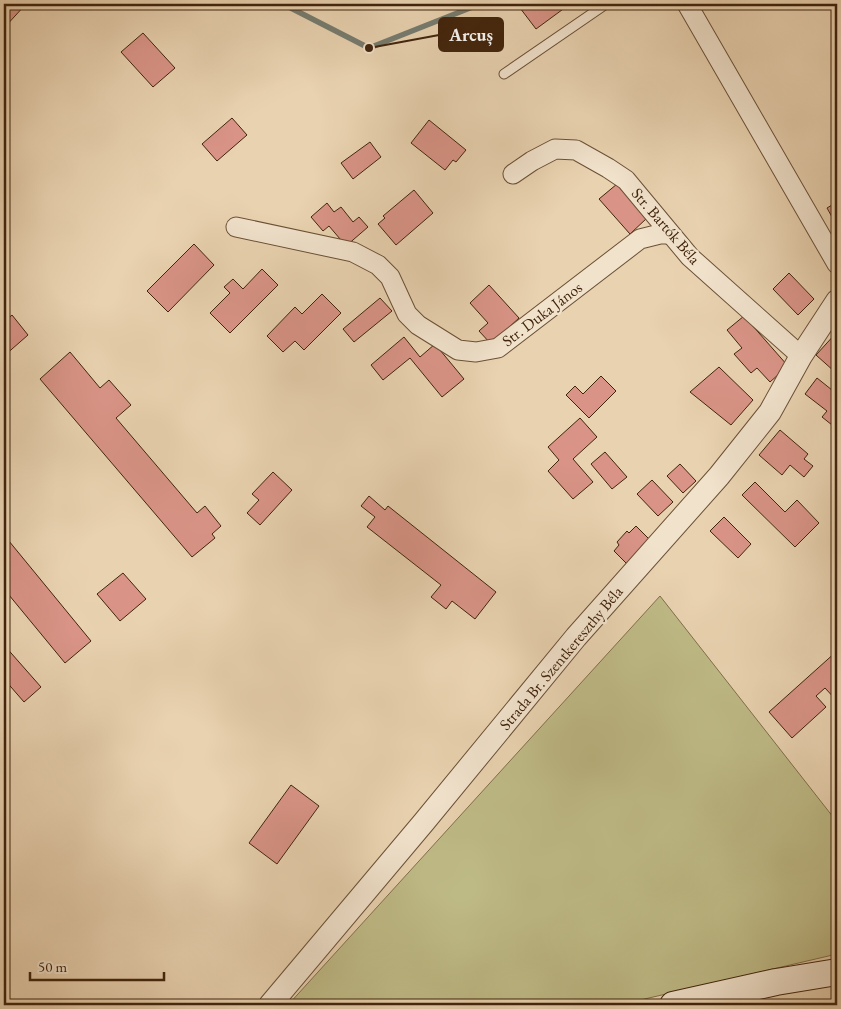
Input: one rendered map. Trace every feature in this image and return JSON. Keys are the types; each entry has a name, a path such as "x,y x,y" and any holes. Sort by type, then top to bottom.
{"main road":[{"path":"673,1005 776,982 837,972"}],"street":[{"path":"687,4 837,264"},
{"name":"Str. Bartók Béla","path":"513,174 532,160 555,149 576,150 626,180 690,257 801,356"},
{"name":"Str. Duka János","path":"236,227 353,252 378,265 390,277 407,314 418,325 458,350 476,352 498,348 640,239 660,234 670,234"},
{"name":"Strada Br. Szentkereszthy Béla","path":"270,1005 576,638 719,476 770,412 801,356 837,301"}],"lane":[{"path":"504,74 606,4"}],"shaded area":[{"path":"660,596 837,822 837,954 619,1005 288,1005"}],"building":[{"path":"4,4 26,4 4,28"},
{"path":"517,4 570,4 536,29"},
{"path":"143,33 175,68 153,87 121,52"},
{"path":"232,118 247,135 217,161 202,144"},
{"path":"429,120 466,150 456,162 453,160 445,170 411,143"},
{"path":"370,142 381,157 353,179 341,163"},
{"path":"617,184 647,218 630,234 599,199"},
{"path":"414,190 433,213 396,245 378,224 385,218 383,216"},
{"path":"837,202 837,226 827,208"},
{"path":"327,203 334,212 341,207 353,222 359,217 368,227 346,246 329,226 323,231 311,217"},
{"path":"194,244 214,265 168,312 147,291"},
{"path":"262,269 278,285 230,333 210,313 230,293 224,287 233,279 243,289"},
{"path":"789,273 814,299 798,315 773,289"},
{"path":"489,285 519,318 491,344 479,331 488,323 470,303"},
{"path":"322,294 341,313 304,350 295,341 283,352 267,336 295,307 302,314"},
{"path":"380,298 392,311 354,342 343,329"},
{"path":"12,315 28,335 4,356 4,322"},
{"path":"744,316 788,366 770,382 757,368 751,373 734,354 742,348 727,330"},
{"path":"837,332 837,369 835,372 816,355"},
{"path":"404,337 420,357 435,344 464,379 442,397 410,358 383,380 371,365"},
{"path":"70,352 100,388 109,380 131,405 116,418 197,513 205,506 221,526 212,534 215,538 192,557 40,379"},
{"path":"719,367 753,400 731,425 690,392"},
{"path":"601,376 616,391 589,418 566,395 575,386 583,394"},
{"path":"817,378 837,394 837,429 822,417 827,411 805,394"},
{"path":"580,418 597,437 573,459 593,482 573,499 548,471 559,460 548,447"},
{"path":"780,430 808,454 804,459 813,466 804,477 790,465 782,475 759,455"},
{"path":"605,452 627,477 612,489 591,464"},
{"path":"680,464 696,481 683,493 667,476"},
{"path":"273,472 292,490 260,525 247,513 259,500 252,494"},
{"path":"652,480 673,502 658,516 637,494"},
{"path":"755,482 785,512 797,500 819,523 795,547 742,495"},
{"path":"369,496 385,510 388,506 496,592 475,619 452,601 446,609 431,597 441,585 367,527 375,517 361,506"},
{"path":"724,517 751,544 738,558 710,531"},
{"path":"636,526 650,540 627,564 614,551 619,545 617,542 627,531 629,533"},
{"path":"4,535 91,641 65,663 4,589"},
{"path":"123,573 146,599 120,621 97,594"},
{"path":"4,645 41,687 24,702 4,679"},
{"path":"837,651 837,701 825,688 816,696 826,707 792,738 769,712"},
{"path":"291,785 319,806 277,864 249,843"}],"waterway":[{"path":"283,4 369,48 480,4"}],"place":[{"name":"Arcuș","path":"369,48"}]}
